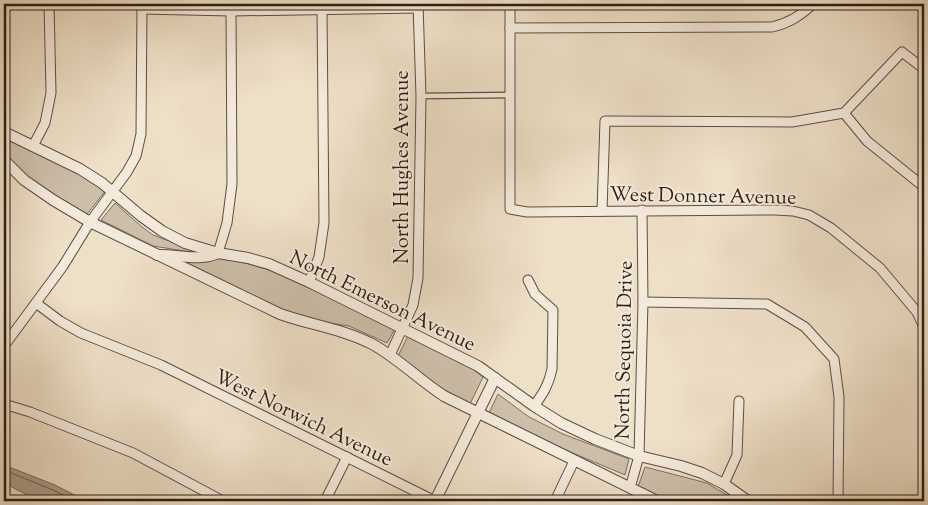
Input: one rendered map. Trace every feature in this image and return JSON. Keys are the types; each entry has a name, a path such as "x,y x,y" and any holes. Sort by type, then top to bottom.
{"street":[{"path":"33,146 45,122 51,93 49,4"},
{"path":"510,4 510,95"},
{"path":"510,28 772,27 799,17 813,4"},
{"path":"4,346 63,266 90,222 114,192 136,156 141,134 142,6 231,10 418,6"},
{"name":"North Hughes Avenue","path":"390,355 413,305 418,278 420,96 418,6"},
{"path":"309,282 319,257 324,224 322,9"},
{"path":"156,255 172,254 202,258 211,257 218,253 227,223 232,184 231,10"},
{"path":"602,211 605,121 792,122 844,113 902,52 924,70"},
{"name":"West Donner Avenue","path":"510,95 510,209 527,212 775,210 793,211 810,215 824,223 880,268 921,310 924,327"},
{"path":"844,113 867,141 924,188"},
{"name":"North Emerson Avenue","path":"4,132 80,169 102,182 141,216 162,231 185,243 218,253 269,264 309,282 403,327 478,366 561,423 639,456 702,473 724,484 748,501"},
{"path":"4,160 24,180 90,222 280,314 303,322 348,333 390,355 427,385 444,396 657,501"},
{"name":"North Sequoia Drive","path":"630,488 639,456 643,302 642,210"},
{"path":"528,280 535,294 553,310 552,369 546,390 534,406"},
{"path":"643,302 767,304 805,327 834,359 838,397 838,501"},
{"name":"West Norwich Avenue","path":"36,303 60,321 81,333 161,365 435,501 495,378"},
{"path":"724,484 737,455 739,401"},
{"path":"4,404 133,453 223,501"},
{"path":"325,501 347,458"},
{"path":"555,501 574,461"}],"lane":[{"path":"420,96 510,95"}],"shaded area":[{"path":"4,138 86,177 106,190 87,214 40,188 26,177 4,155"},
{"path":"115,203 153,235 203,254 153,246 101,220"},
{"path":"173,256 208,262 219,258 276,272 395,329 387,343 349,326 312,320 288,312"},
{"path":"408,336 471,367 483,377 470,404 434,384 398,356"},
{"path":"498,394 529,417 563,434 629,459 625,475 544,441 489,413"},
{"path":"645,467 707,483 737,501 669,501 638,487"}],"water":[{"path":"4,465 55,485 86,501 39,501 4,483"}]}
